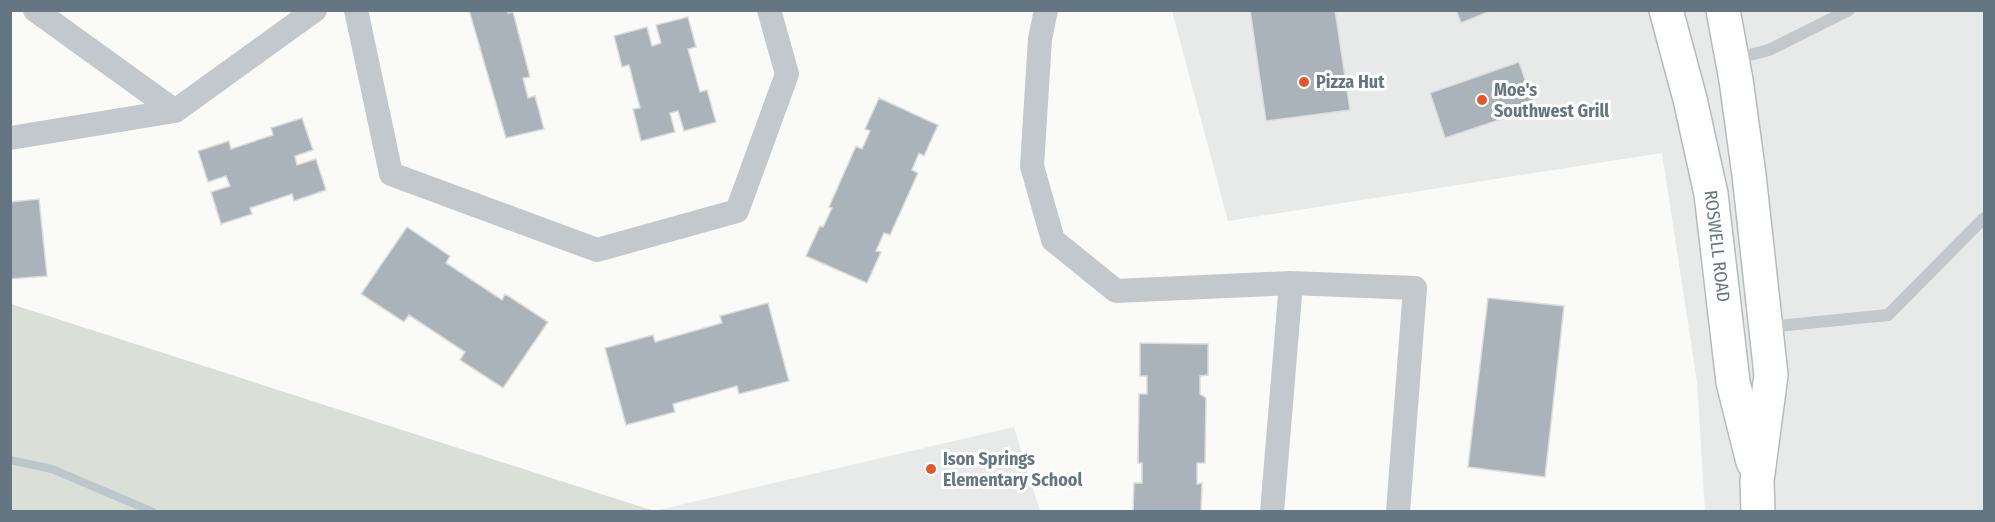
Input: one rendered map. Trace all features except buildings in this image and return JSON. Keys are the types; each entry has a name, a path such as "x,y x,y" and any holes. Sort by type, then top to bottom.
{"main road":[{"name":"ROSWELL ROAD","path":"1666,10 1690,99 1711,194 1733,382 1758,496"},
{"name":"ROSWELL ROAD","path":"1723,10 1749,175 1771,375 1758,496"}],"street":[{"path":"35,10 176,111"},
{"path":"10,138 176,111 315,10"},
{"path":"356,10 391,174 597,250 737,212 787,74 769,10"},
{"path":"1046,10 1040,39 1032,166 1053,240 1116,291 1291,283 1415,288 1398,512"},
{"path":"1272,512 1291,283"}],"lane":[{"path":"1732,60 1769,50 1844,12"},
{"path":"1766,327 1888,315 1984,218"}],"shaded area":[{"path":"1172,11 1984,11 1984,511 1705,511 1697,382 1662,153 1228,221"},
{"path":"11,304 654,511 11,511"},
{"name":"Ison Springs Elementary School","path":"1014,427 1040,511 654,511"}],"waterway":[{"path":"10,460 52,469 153,512"}],"place":[{"name":"Pizza Hut","path":"1304,82"},
{"name":"Moe's Southwest Grill","path":"1482,100"},
{"name":"Ison Springs Elementary School","path":"931,469"}]}
